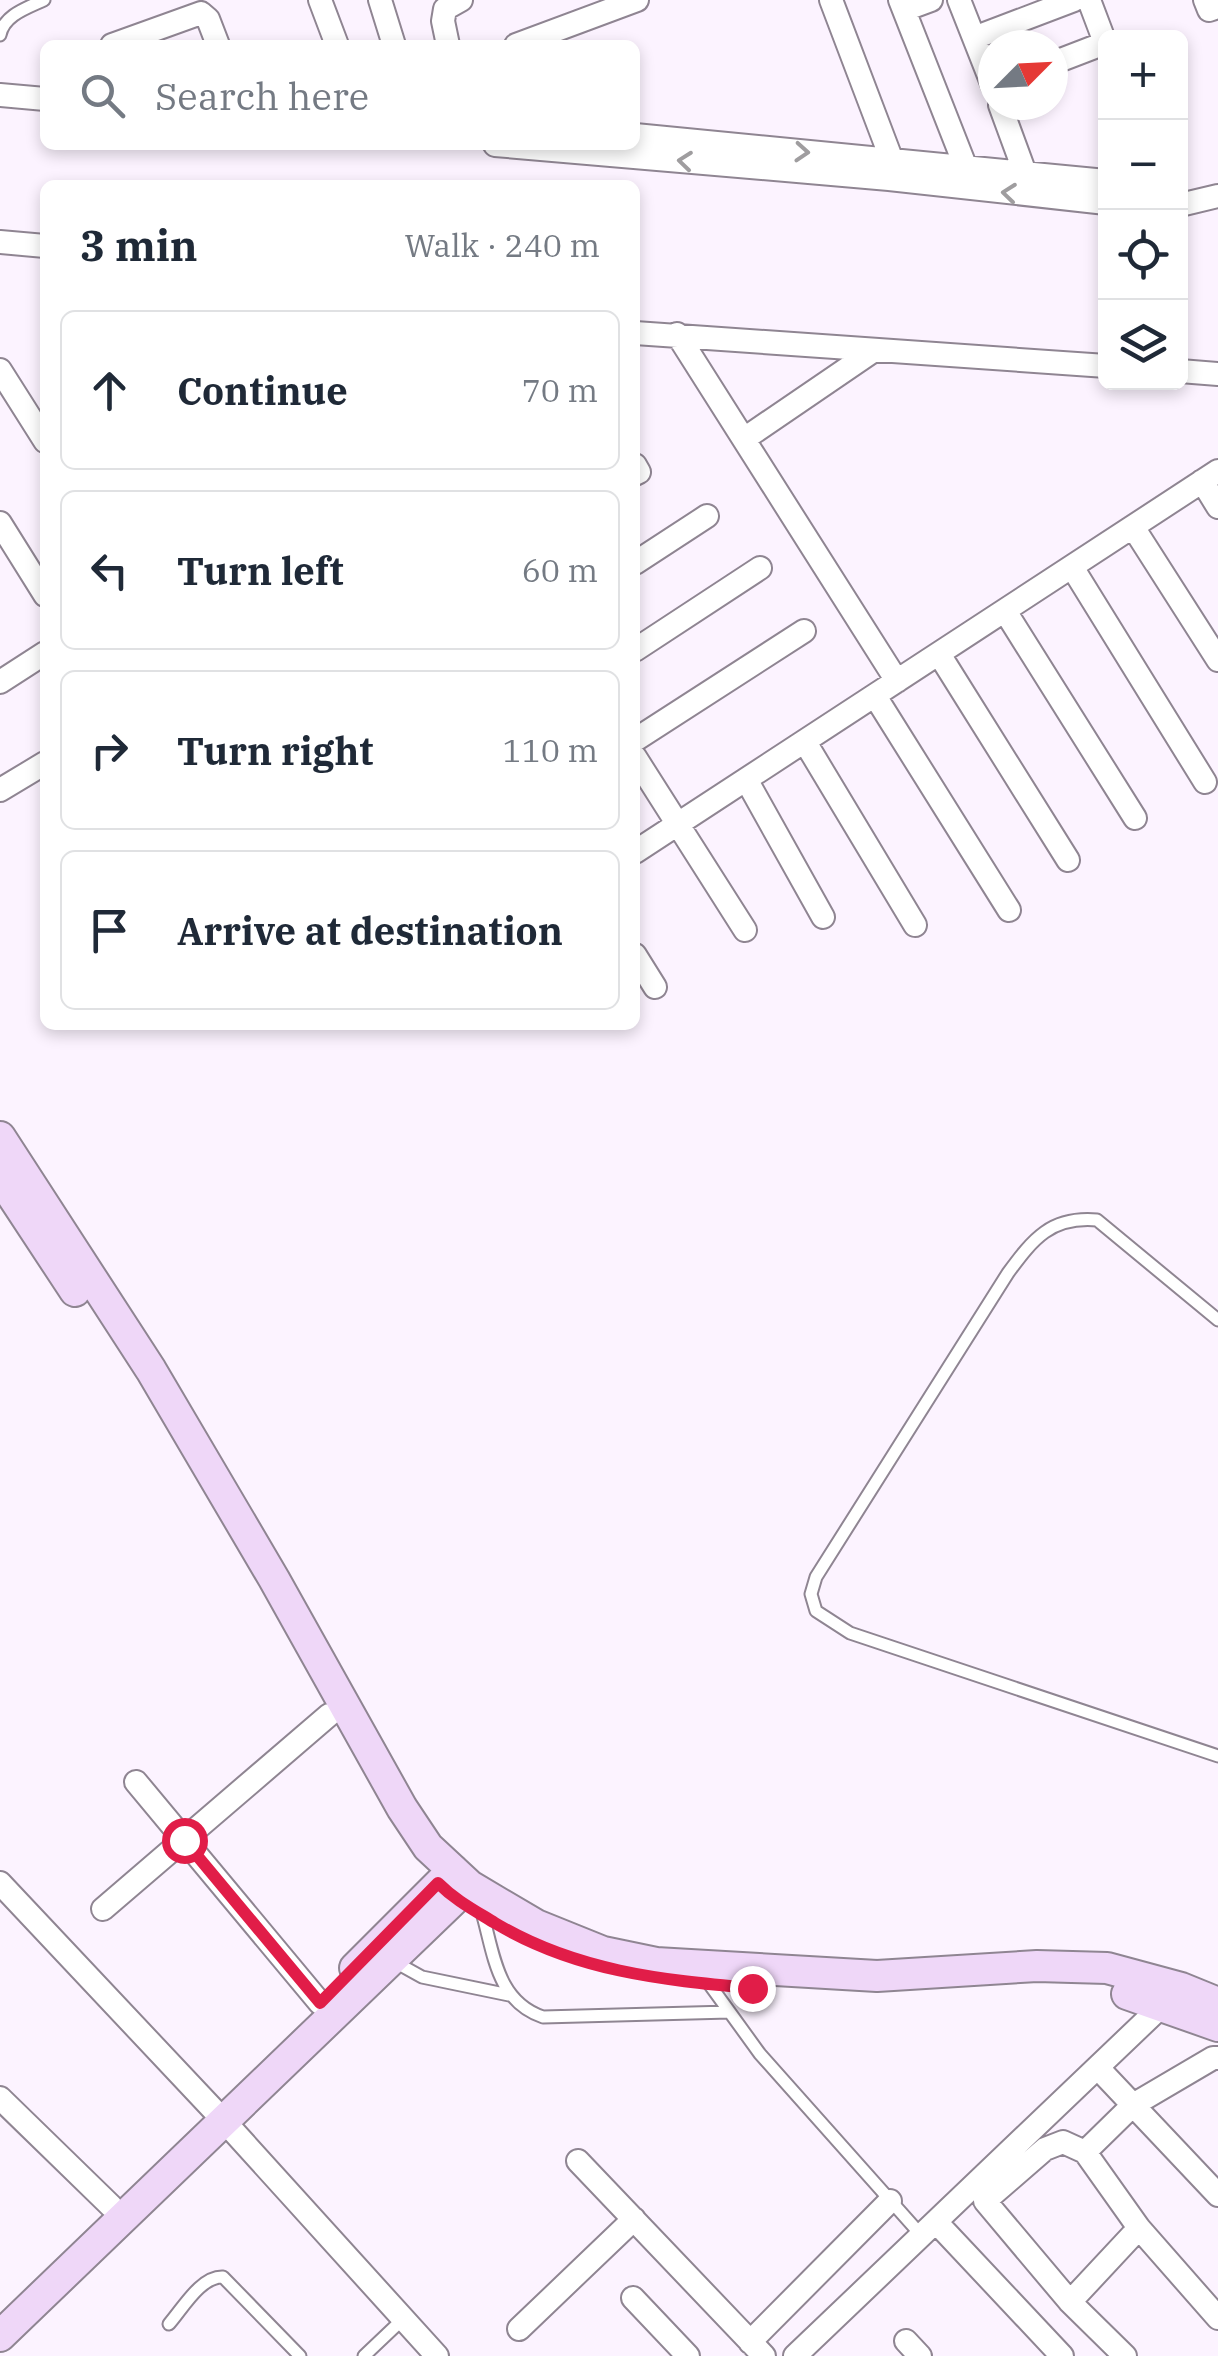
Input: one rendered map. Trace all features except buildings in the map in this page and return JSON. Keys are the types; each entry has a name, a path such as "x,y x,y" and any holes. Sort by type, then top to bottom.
{"main road":[{"path":"0,1137 151,1370 402,1808 454,1884 483,1916 527,1942 596,1968 656,1980 878,1996 1036,1985 1084,1986 1218,2003"},
{"path":"0,1177 142,1395 257,1587 385,1818 414,1860 536,1925 603,1952 656,1964 877,1976 1036,1966 1107,1968 1172,1996 1218,2026"},
{"path":"0,2310 111,2206 220,2116 392,1960 454,1884"},
{"path":"0,2336 220,2116 320,2003 454,1884"}],"street":[{"path":"320,0 336,40"},
{"path":"380,0 392,40"},
{"path":"447,40 444,10 461,0"},
{"path":"528,40 613,4 637,0"},
{"path":"831,0 891,158"},
{"path":"931,0 902,5 966,168"},
{"path":"959,0 978,48"},
{"path":"974,38 1074,0"},
{"path":"1089,0 1100,30"},
{"path":"1205,0 1209,10 1218,6"},
{"path":"126,40 200,13 208,19 216,40"},
{"path":"1068,58 1098,47"},
{"path":"0,95 40,99"},
{"path":"1006,120 1025,173"},
{"path":"640,135 1098,181"},
{"path":"553,150 889,179 1098,202"},
{"path":"1188,201 1218,196"},
{"path":"0,242 40,246"},
{"path":"640,333 1098,365"},
{"path":"677,334 898,682"},
{"path":"744,439 874,350"},
{"path":"0,370 40,433"},
{"path":"1188,372 1218,374"},
{"path":"640,849 1210,476 1218,507"},
{"path":"640,560 708,516"},
{"path":"0,523 40,588"},
{"path":"1133,527 1218,660"},
{"path":"1072,566 1205,782"},
{"path":"640,647 760,568"},
{"path":"1005,610 1134,818"},
{"path":"640,737 804,631"},
{"path":"939,654 1068,860"},
{"path":"0,682 40,655"},
{"path":"875,696 1009,910"},
{"path":"805,742 915,924"},
{"path":"640,765 745,930"},
{"path":"0,790 40,767"},
{"path":"747,781 823,917"},
{"path":"640,963 655,987"},
{"path":"103,1909 329,1715"},
{"path":"136,1782 320,2003"},
{"path":"0,1883 220,2116 437,2356"},
{"path":"796,2356 1172,1996"},
{"path":"1085,2152 1133,2105 1218,2058"},
{"path":"1098,2068 1218,2196"},
{"path":"0,2098 111,2206"},
{"path":"1125,2356 1070,2302 985,2200 1046,2149 1063,2142 1085,2152 1139,2228 1218,2318"},
{"path":"578,2160 757,2349 890,2201"},
{"path":"519,2329 634,2219"},
{"path":"1070,2302 1139,2228"},
{"path":"929,2230 1062,2356"},
{"path":"633,2298 688,2356"}],"lane":[{"path":"0,35 2,26 12,16 44,0"},
{"path":"1218,1320 1096,1220 1073,1218 1056,1224 1031,1242 1008,1273 816,1577 810,1594 816,1611 850,1633 1218,1756"},
{"path":"483,1916 498,1975 509,1995 525,2011 543,2017 729,2012"},
{"path":"392,1960 422,1977 509,1995"},
{"path":"710,1985 760,2054 890,2201 929,2230"},
{"path":"169,2324 206,2282 214,2276 223,2277 300,2356"},
{"path":"364,2356 403,2318"}],"route":[{"path":"184,1840 320,2003 438,1883 454,1899 527,1942 596,1968 656,1980 752,1988"}]}
